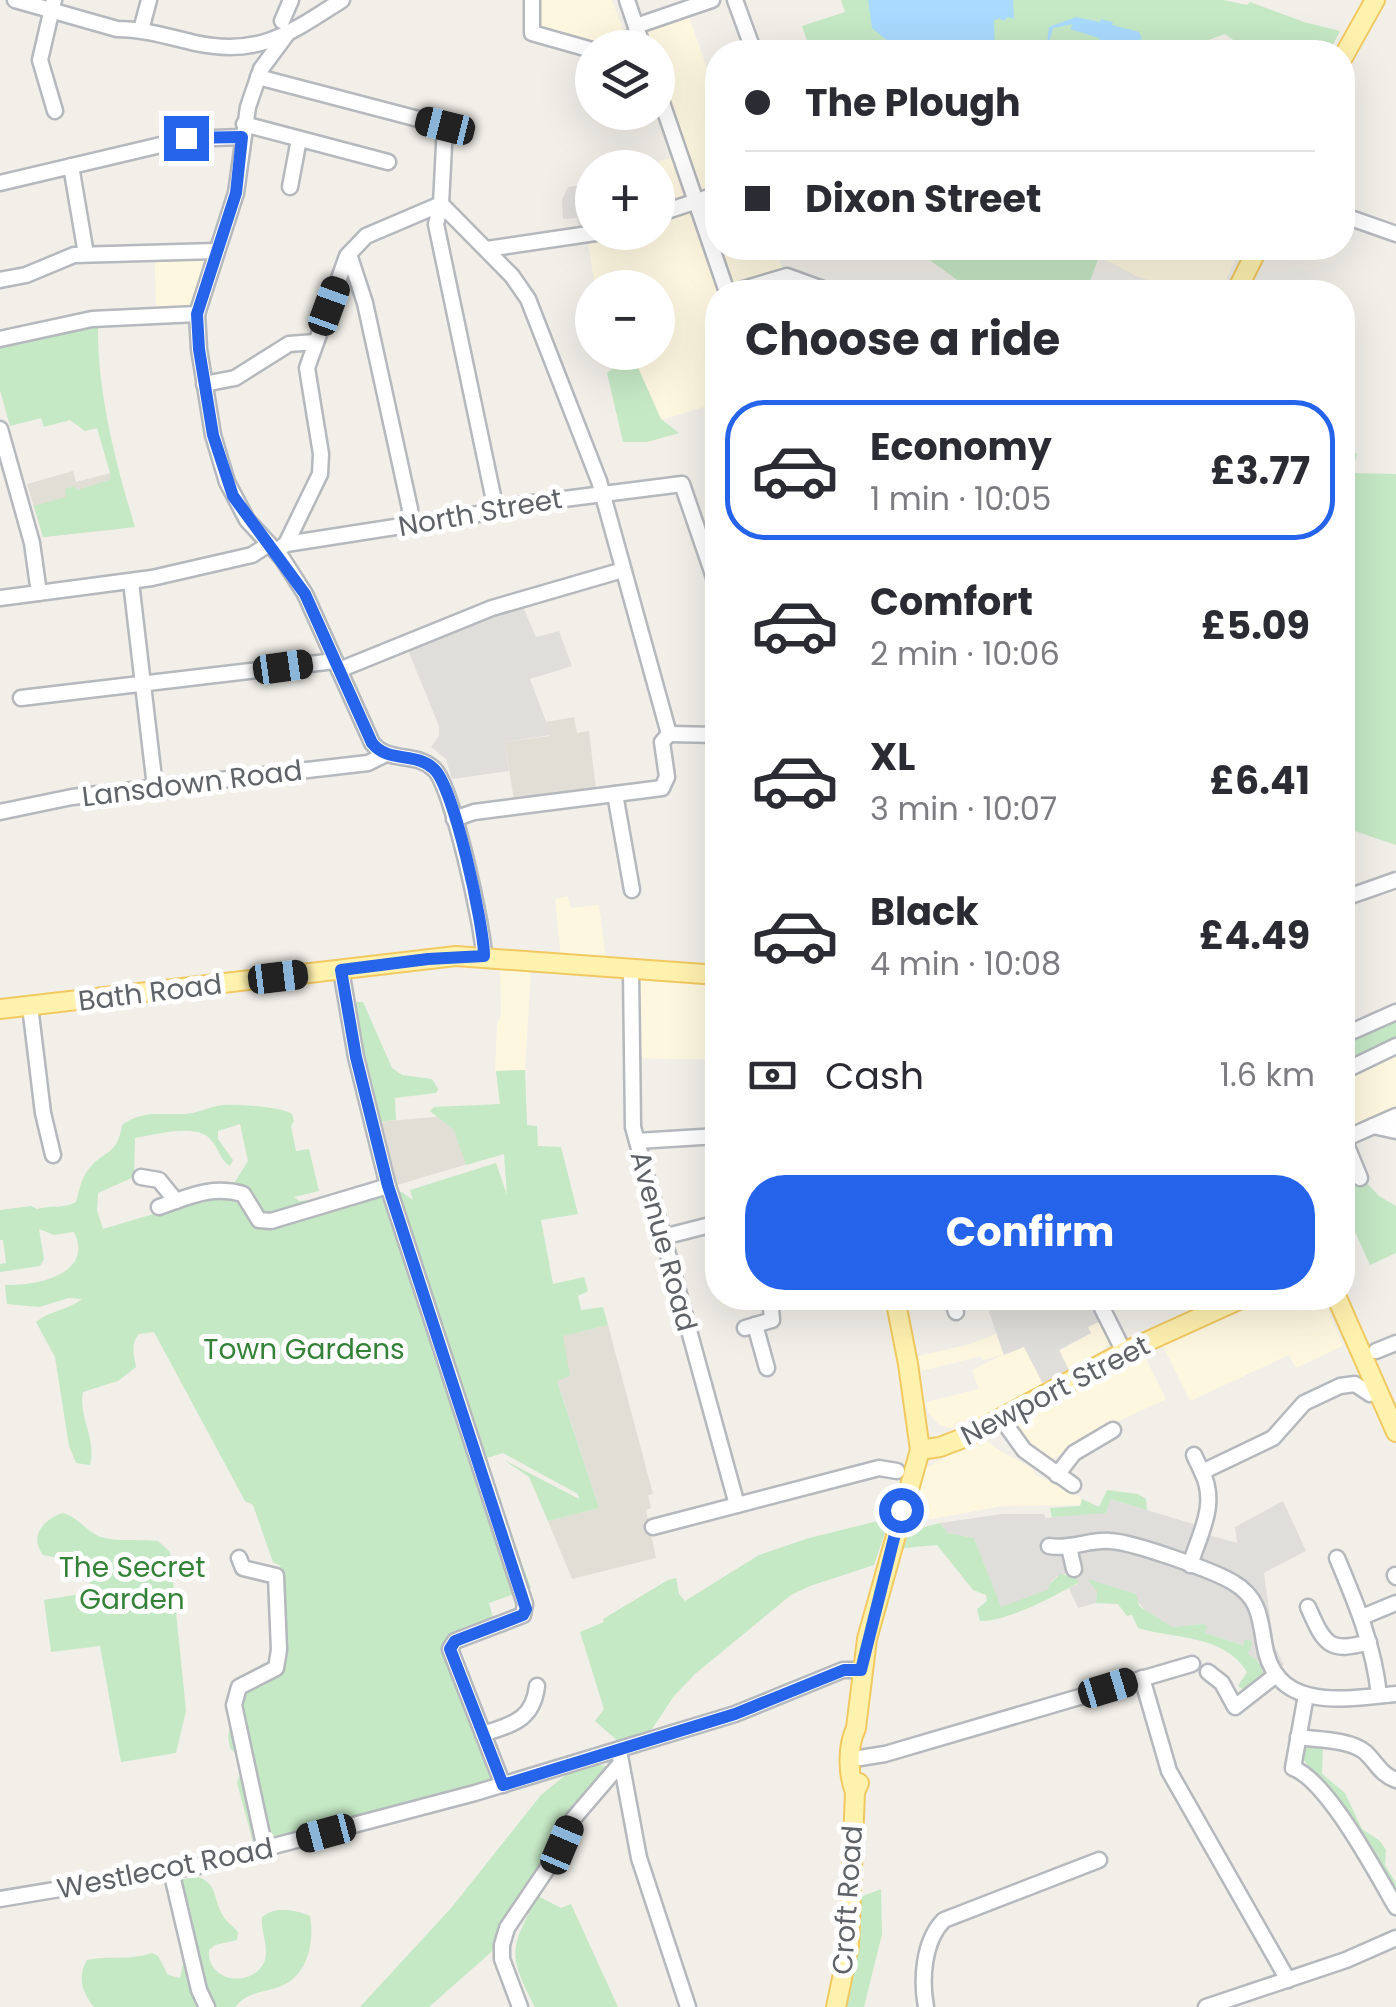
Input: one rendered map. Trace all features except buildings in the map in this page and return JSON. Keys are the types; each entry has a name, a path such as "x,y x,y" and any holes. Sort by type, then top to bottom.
{"main road":[{"path":"1353,40 1375,0"},
{"name":"Bath Road","path":"0,1009 428,959 484,956 705,974"},
{"path":"897,1310 920,1450"},
{"name":"Newport Street","path":"920,1450 948,1444 1124,1352 1217,1310"},
{"path":"1342,1310 1396,1432"},
{"path":"1352,1338 1356,1366 1370,1394 1384,1408"},
{"name":"Croft Road","path":"836,2007 851,1923 851,1738 856,1728 861,1670 920,1450"},
{"name":"Croft Road","path":"854,1792 860,1780 860,1739 856,1728"}],"street":[{"path":"15,0 53,5 106,26 220,48 252,47 342,0"},
{"path":"141,30 149,0"},
{"path":"291,0 284,28 260,73 243,130 236,193 197,314 215,445 226,482 248,520 277,546 305,594 367,735 384,755 418,760 434,768 443,782 481,918 484,956"},
{"path":"532,0 532,33 575,45"},
{"path":"628,0 638,30"},
{"path":"652,30 712,0"},
{"path":"736,0 750,40"},
{"path":"53,5 40,60 55,111"},
{"path":"252,47 260,73"},
{"path":"260,73 445,126 437,229 493,496 491,512"},
{"path":"0,183 186,138 243,130 299,138 380,165"},
{"path":"671,130 705,228"},
{"path":"290,187 299,138"},
{"path":"71,166 86,254"},
{"path":"675,208 705,199"},
{"path":"441,204 512,276 528,299 602,494 670,734"},
{"path":"277,546 320,474 321,454 306,374 314,342 348,254 370,234 441,204"},
{"path":"1355,220 1396,234"},
{"path":"486,249 575,236"},
{"path":"0,280 26,275 64,257 86,254 216,251"},
{"path":"348,254 365,303 410,509 408,526"},
{"path":"773,280 787,276 798,280"},
{"path":"0,338 92,318 197,314"},
{"path":"204,384 235,378 289,344 314,342"},
{"path":"0,429 32,543 39,593"},
{"name":"North Street","path":"0,598 131,582 277,546 534,502 642,492 678,484 685,487 705,545"},
{"path":"21,698 337,665 390,649 492,608 623,570"},
{"path":"131,582 155,787"},
{"path":"454,819 474,812 542,806 665,786 662,742 670,734 705,735"},
{"name":"Lansdown Road","path":"0,812 50,800 368,763 384,755"},
{"path":"615,794 632,890"},
{"path":"1355,894 1396,880"},
{"path":"341,970 356,1057 388,1186 526,1609 523,1615 455,1641 450,1649 503,1785"},
{"name":"Avenue Road","path":"631,971 632,1119 737,1505"},
{"path":"30,1006 43,1112 54,1155"},
{"path":"1355,1030 1396,1012"},
{"path":"1355,1066 1396,1046"},
{"path":"1355,1134 1396,1116"},
{"path":"1374,1126 1396,1131"},
{"path":"637,1141 705,1137"},
{"path":"1355,1164 1360,1178"},
{"path":"141,1176 160,1180 176,1201"},
{"path":"159,1207 214,1190 234,1192 246,1198 256,1217 265,1222 388,1186"},
{"path":"663,1236 705,1226"},
{"path":"767,1368 750,1327 772,1320 771,1310"},
{"path":"1103,1310 1124,1352"},
{"path":"1376,1351 1396,1342"},
{"path":"1202,1472 1273,1438 1298,1407 1325,1399 1350,1384 1370,1394"},
{"path":"1001,1418 1020,1447 1074,1485"},
{"path":"1058,1475 1074,1453 1113,1430"},
{"path":"1190,1565 1210,1502 1210,1490 1194,1455"},
{"path":"653,1527 879,1468 897,1471"},
{"path":"1049,1546 1113,1541 1232,1581 1254,1601 1266,1654 1276,1676 1306,1696 1396,1694"},
{"path":"1069,1547 1074,1569"},
{"path":"239,1558 243,1568 276,1576 276,1668 240,1687 234,1705 265,1849"},
{"path":"1336,1558 1362,1617 1380,1695"},
{"path":"1330,1591 1348,1584"},
{"path":"1362,1617 1396,1603"},
{"path":"1315,1614 1323,1639 1333,1646 1346,1648 1369,1642"},
{"path":"860,1758 1192,1664"},
{"name":"Westlecot Road","path":"0,1899 171,1871 620,1757 844,1670 861,1670"},
{"path":"1208,1672 1222,1683 1234,1707 1276,1676"},
{"path":"1142,1678 1169,1771 1288,1980"},
{"path":"483,1734 528,1714 535,1701 536,1686"},
{"path":"1306,1696 1293,1768 1306,1774 1326,1794 1396,1907"},
{"path":"1298,1737 1355,1747 1367,1754 1380,1772 1396,1780"},
{"path":"520,2007 502,1959 508,1928 556,1857 572,1819 620,1757"},
{"path":"620,1757 639,1858 688,2007"},
{"path":"926,2007 925,1970 932,1935 940,1924 954,1915 1100,1860"},
{"path":"171,1871 198,1990 207,2007"},
{"path":"1207,2007 1346,1960 1396,1938"}],"shaded area":[{"path":"537,0 612,0 623,30 575,30 575,39 535,30"},
{"path":"688,14 705,63 705,192 701,193 675,115 675,30 646,30"},
{"path":"675,166 686,198 675,202"},
{"path":"575,186 575,218 563,219 562,200 568,187"},
{"path":"689,207 715,280 705,280 705,407 641,426 623,370 675,370 675,270 592,270 589,250 675,250 675,212"},
{"path":"205,257 191,311 156,314 155,259"},
{"path":"724,260 779,260 784,273 763,280 731,280"},
{"path":"1106,260 1235,260 1226,280 1148,280"},
{"path":"73,471 76,482 110,473 119,529 43,537 27,484"},
{"path":"521,602 536,637 559,631 572,666 530,679 551,735 505,742 509,771 452,779 446,759 431,747 439,736 439,726 407,648"},
{"path":"574,717 577,733 589,731 596,790 514,801 505,742 550,736 546,722"},
{"path":"567,896 571,908 599,905 606,959 561,956 555,899"},
{"path":"500,965 531,969 525,1070 495,1071 501,1015"},
{"path":"637,977 705,981 705,1060 636,1058"},
{"path":"1396,1049 1396,1111 1355,1128 1355,1069"},
{"path":"501,1111 505,1153 397,1185 378,1122"},
{"path":"988,1310 1095,1310 1101,1321 1088,1327 1091,1333 1059,1350 1069,1370 1043,1384 1024,1347 1004,1355"},
{"path":"1229,1310 1329,1310 1343,1346 1296,1368 1289,1355 1190,1401 1161,1342"},
{"path":"1101,1321 1110,1343 1069,1370 1059,1351 1090,1334 1088,1327"},
{"path":"608,1325 653,1494 648,1495 651,1508 646,1510 656,1558 572,1579 548,1521 599,1508 557,1380 569,1376 562,1336"},
{"path":"996,1334 1004,1355 1024,1346 1043,1384 971,1424 950,1428 939,1425 928,1412 926,1402 979,1389 972,1370 1002,1355 983,1360 981,1356 921,1371 918,1356"},
{"path":"1142,1351 1166,1399 1087,1436 1050,1461 1027,1448 1011,1422"},
{"path":"982,1436 1033,1469 1036,1475 1080,1497 1082,1505 1002,1506 906,1524 918,1473"},
{"path":"1110,1499 1210,1529 1209,1535 1237,1543 1235,1527 1283,1501 1306,1551 1264,1573 1274,1645 1284,1665 1265,1676 1244,1645 1204,1633 1203,1624 1172,1627 1149,1614 1135,1599 1097,1591 1096,1603 1078,1608 1069,1588 1077,1584 1076,1577 1065,1574 1057,1576 1050,1589 1001,1608 974,1538 948,1533 940,1523 1002,1514 1044,1514 1046,1518 1096,1512"}],"green space":[{"path":"841,0 1223,0 1247,5 1250,2 1340,31 1335,40 1233,40 1225,34 1208,40 807,40 802,26 845,12"},
{"path":"930,260 1098,260 1090,280 957,280"},
{"path":"98,323 109,426 135,527 43,537 34,506 66,497 65,489 75,486 77,490 110,480 110,473 97,428 85,431 70,420 44,427 41,418 10,426 0,390 0,344"},
{"path":"639,370 661,419 679,433 647,442 623,442 607,373"},
{"path":"1355,473 1396,474 1396,845 1355,831"},
{"path":"352,1002 363,1002 392,1068 402,1075 432,1079 438,1089 436,1093 395,1098 396,1120 378,1122"},
{"path":"1396,1015 1396,1041 1355,1060 1355,1035"},
{"name":"Town Gardens","path":"525,1070 527,1125 537,1126 538,1146 561,1147 578,1214 541,1220 553,1284 584,1277 588,1291 578,1296 581,1310 603,1307 608,1325 563,1336 570,1376 557,1381 599,1508 548,1521 529,1477 504,1460 579,1499 578,1494 503,1453 487,1458 531,1588 489,1603 494,1622 443,1652 452,1677 462,1674 471,1680 506,1773 416,1805 260,1846 253,1842 237,1783 241,1772 238,1756 230,1748 228,1694 274,1660 276,1570 281,1566 273,1562 253,1505 245,1501 154,1332 136,1338 136,1367 118,1381 83,1392 92,1455 90,1465 76,1463 69,1446 55,1357 36,1322 82,1299 69,1298 39,1307 7,1304 5,1285 46,1280 69,1268 78,1247 74,1232 54,1235 39,1229 44,1259 40,1266 0,1272 0,1264 6,1263 0,1240 0,1210 76,1202 86,1174 117,1143 122,1125 129,1120 151,1114 188,1114 222,1105 269,1108 292,1114 296,1151 309,1149 319,1191 294,1197 299,1201 402,1192 413,1200 410,1190 496,1163 507,1195 504,1154 466,1165 454,1130 430,1111 434,1107 500,1104 496,1071","holes":["240,1124 248,1161 235,1182 224,1183 207,1198 103,1229 97,1210 98,1193 134,1177 135,1138 175,1131 204,1134 230,1166 233,1160 218,1139 218,1131"]},
{"path":"1355,1170 1379,1196 1396,1206 1396,1253 1370,1265 1355,1232"},
{"path":"1107,1490 1138,1494 1146,1499 1147,1510 1110,1499 1106,1513 1052,1517 1050,1508 1080,1506 1082,1499 1099,1507"},
{"name":"The Secret Garden","path":"62,1513 98,1536 158,1541 170,1552 186,1711 176,1753 121,1762 100,1646 51,1652 44,1600 92,1592 84,1563 43,1555 39,1548 40,1530"},
{"path":"890,1518 874,1565 791,1595 695,1674 674,1696 650,1732 619,1742 595,1721 604,1709 580,1632 604,1622 603,1619 668,1580 676,1578 679,1594 685,1601 759,1555"},
{"path":"940,1523 948,1533 974,1538 1001,1607 1049,1589 1060,1574 1076,1577 1079,1582 1016,1613 980,1621 977,1609 987,1601 986,1595 973,1590 937,1545 904,1548 909,1531"},
{"path":"1087,1579 1136,1594 1139,1606 1172,1627 1203,1624 1207,1626 1205,1633 1243,1645 1250,1640 1248,1654 1258,1661 1266,1679 1245,1691 1238,1686 1247,1672 1225,1651 1197,1640 1138,1628 1132,1615 1127,1616 1118,1604 1096,1603 1097,1591"},
{"path":"1306,1744 1323,1747 1322,1774 1345,1793 1362,1829 1386,1850 1385,1865 1396,1883 1396,1900 1300,1754"},
{"path":"595,1765 610,1770 497,1947 429,2007 360,2007 452,1907 541,1795 568,1773"},
{"path":"198,1877 212,1887 222,1915 238,1932 237,1940 209,1950 214,1968 228,1978 255,1973 266,1955 262,1917 286,1910 310,1916 310,1948 296,1976 279,1987 250,1996 235,2007 94,2007 82,1984 87,1960 152,1953 158,1956 168,1975 180,1978 183,1964 170,1881"},
{"path":"881,1889 882,1934 864,2007 843,2007 856,1960 860,1897"},
{"path":"538,1896 561,1908 571,1904 618,2007 535,2007 520,1974 516,1951 517,1940"}],"water":[{"path":"868,0 1013,0 1014,19 994,21 995,40 887,40 872,28"},
{"path":"1076,17 1100,22 1101,19 1139,32 1142,39 1100,40 1070,29 1073,24 1053,28 1047,40 1049,27"}],"route":[{"path":"186,138 242,137 236,193 196,320 207,408 226,482 248,520 276,550 305,594 377,750 388,756 418,760 439,774 481,918 484,956 341,970 356,1057 388,1186 526,1609 523,1615 455,1641 450,1649 503,1785 735,1714 844,1670 861,1670 901,1510"}]}
